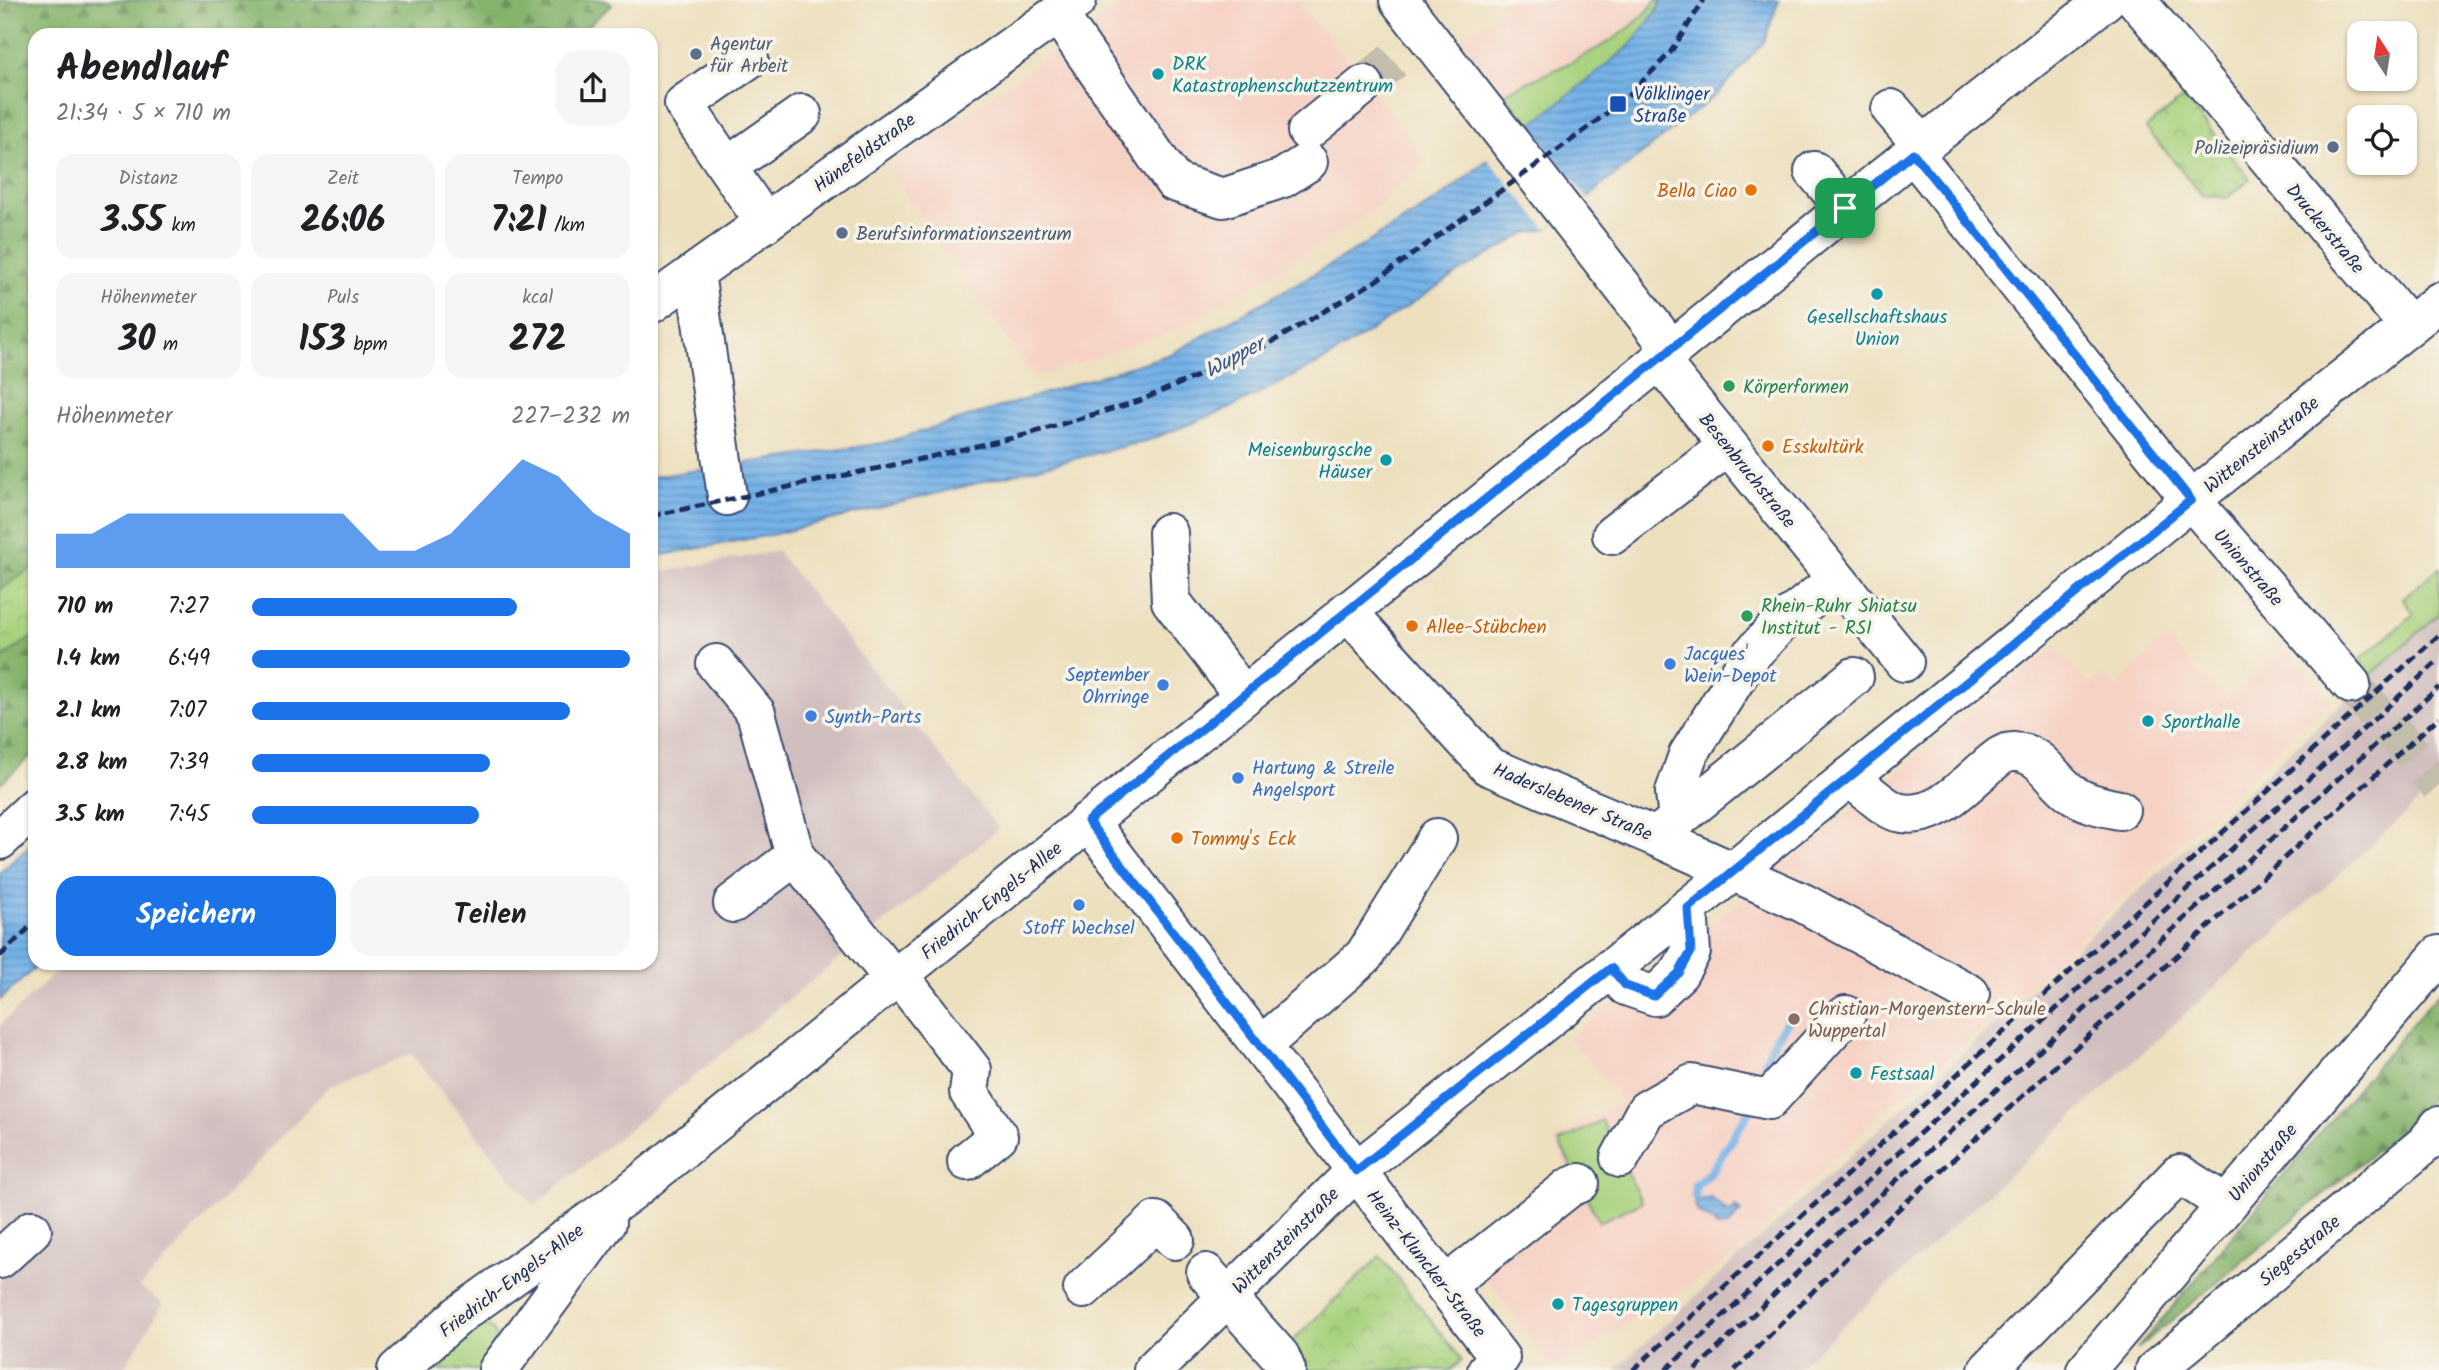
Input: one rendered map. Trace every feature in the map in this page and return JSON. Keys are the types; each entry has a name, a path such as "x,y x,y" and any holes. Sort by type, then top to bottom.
{"street":[{"path":"1399,0 1414,44 1483,108 1567,214 1666,355"},
{"name":"Friedrich-Engels-Allee","path":"397,1370 460,1314 628,1194 1918,149 2106,0"},
{"name":"Druckerstraße","path":"2136,0 2409,326"},
{"path":"1066,5 1174,182 1223,198 1283,178 1308,146 1364,85"},
{"name":"Hünefeldstraße","path":"658,299 1066,5"},
{"path":"749,59 684,104 765,223"},
{"name":"Unionstraße","path":"1891,109 1918,149 2191,500 2351,684"},
{"path":"727,167 802,114"},
{"path":"1814,171 1845,208"},
{"path":"695,273 727,496"},
{"name":"Wittensteinstraße","path":"1153,1370 1217,1285 2439,302"},
{"name":"Besenbruchstraße","path":"1666,355 1728,446 1904,662"},
{"path":"1612,535 1728,446"},
{"path":"1168,533 1171,601 1243,695"},
{"path":"1667,828 1675,792 1688,755 1750,656 1778,626 1836,580"},
{"name":"Haderslebener Straße","path":"1348,611 1488,766 1667,828 1733,871 1811,907 1970,994"},
{"path":"716,664 756,713 795,856 972,1070 969,1092 998,1136 967,1161"},
{"path":"1667,828 1854,677"},
{"path":"1849,777 1895,811 1918,814 1943,805 1998,757 2011,751 2022,752 2036,758 2073,795 2120,810"},
{"path":"0,840 28,814"},
{"name":"Heinz-Kluncker-Straße","path":"1088,821 1500,1358 1487,1370"},
{"path":"1261,1046 1364,956 1437,838"},
{"path":"733,903 795,856"},
{"name":"Unionstraße","path":"2106,1363 2226,1204 2439,955"},
{"path":"1620,1158 1646,1111 1692,1084 1769,1100 1846,1015"},
{"name":"Siegesstraße","path":"2155,1370 2435,1139"},
{"path":"1988,1370 2179,1174 2226,1204"},
{"path":"1445,1286 1570,1187 1580,1183"},
{"name":"Friedrich-Engels-Allee","path":"504,1362 628,1194"},
{"path":"1083,1289 1156,1221 1175,1240"},
{"path":"0,1259 32,1230"},
{"path":"1217,1285 1280,1356 1286,1370"},
{"path":"460,1314 487,1309 498,1311 506,1319 509,1331 504,1362"}],"shaded area":[{"path":"1127,0 1297,0 1389,110 1426,162 1365,217 1183,327 1034,377 888,169"},
{"path":"1502,0 1656,0 1641,17 1590,52 1504,93 1460,38 1505,9"},
{"path":"777,551 999,829 534,1206 411,1054 329,1086 140,1287 163,1304 123,1370 0,1370 0,1025 59,970 658,970 658,573"},
{"path":"2439,614 2439,783 1795,1370 1615,1370 1987,1031"},
{"name":"Christian-Morgenstern-Schule Wuppertal","path":"2164,637 2227,700 2285,648 2328,701 2017,1000 1868,1125 1737,1255 1555,1370 1479,1271 1580,1199 1553,1139 1622,1101 1569,1038 2056,645 2090,686 2103,674 2116,687"}],"green space":[{"path":"0,0 606,0 612,5 585,28 28,28 28,758 0,784"},
{"path":"1656,0 1661,0 1651,19 1622,54 1530,125 1504,93 1608,42 1644,15"},
{"path":"2184,97 2250,179 2227,198 2202,195 2146,128"},
{"path":"2439,568 2439,614 2371,675 2358,661 2414,614 2403,598"},
{"path":"28,571 28,640 0,659 0,590"},
{"path":"2439,992 2439,1091 2402,1129 2137,1349"},
{"path":"1602,1121 1642,1202 1599,1222 1559,1142"},
{"path":"1380,1256 1462,1360 1451,1370 1302,1370 1284,1349"},
{"path":"473,1322 490,1327 495,1333 497,1343 479,1370 420,1370"}],"water":[{"name":"Wupper","path":"1661,0 1779,0 1764,42 1716,95 1547,229 1527,233 1461,271 1329,358 1230,408 1149,440 775,534 658,556 658,476 884,443 1171,354 1342,258 1440,198 1631,45 1658,9"},
{"path":"28,847 28,970 32,970 0,1000 0,873"},
{"path":"1695,1196 1700,1200 1711,1198 1729,1213 1736,1207 1741,1212 1728,1226 1717,1227 1698,1213"}],"pier":[{"path":"1528,123 1587,198 1547,230 1486,157"}],"waterway":[{"path":"1758,1088 1772,1045 1791,1016"},
{"path":"1695,1196 1695,1186 1711,1172 1753,1105"}],"tunnel":[{"path":"1364,85 1402,53"},
{"path":"2351,684 2439,785"}],"railway":[{"path":"658,515 1025,435 1139,401 1260,349 1374,282 1588,128 1630,94 1670,53 1704,0"},
{"path":"1633,1370 2439,635"},
{"path":"1666,1370 1829,1216 2439,660"},
{"path":"1695,1370 1842,1230 2439,687"},
{"path":"1735,1370 1859,1245 2439,717"},
{"path":"0,956 28,929"}],"place":[{"name":"Agentur für Arbeit","path":"696,54"},
{"name":"DRK Katastrophenschutzzentrum","path":"1158,74"},
{"name":"Völklinger Straße","path":"1618,104"},
{"name":"Polizeipräsidium","path":"2333,147"},
{"name":"Bella Ciao","path":"1751,190"},
{"name":"Berufsinformationszentrum","path":"842,233"},
{"name":"Gesellschaftshaus Union","path":"1877,294"},
{"name":"Körperformen","path":"1729,386"},
{"name":"Esskultürk","path":"1768,446"},
{"name":"Meisenburgsche Häuser","path":"1386,460"},
{"name":"Rhein-Ruhr Shiatsu Institut - RSI","path":"1747,616"},
{"name":"Allee-Stübchen","path":"1412,626"},
{"name":"Jacques' Wein-Depot","path":"1670,664"},
{"name":"September Ohrringe","path":"1163,685"},
{"name":"Synth-Parts","path":"811,716"},
{"name":"Sporthalle","path":"2148,721"},
{"name":"Hartung & Streile Angelsport","path":"1238,778"},
{"name":"Tommy's Eck","path":"1177,838"},
{"name":"Stoff Wechsel","path":"1079,905"},
{"name":"Christian-Morgenstern-Schule Wuppertal","path":"1794,1019"},
{"name":"Festsaal","path":"1856,1073"},
{"name":"Tagesgruppen","path":"1558,1304"}],"route":[{"path":"1913,153 2191,500 1688,908 1691,952 1679,973 1654,996 1626,986 1611,968 1356,1171 1088,821 1845,208 1913,153"}]}
